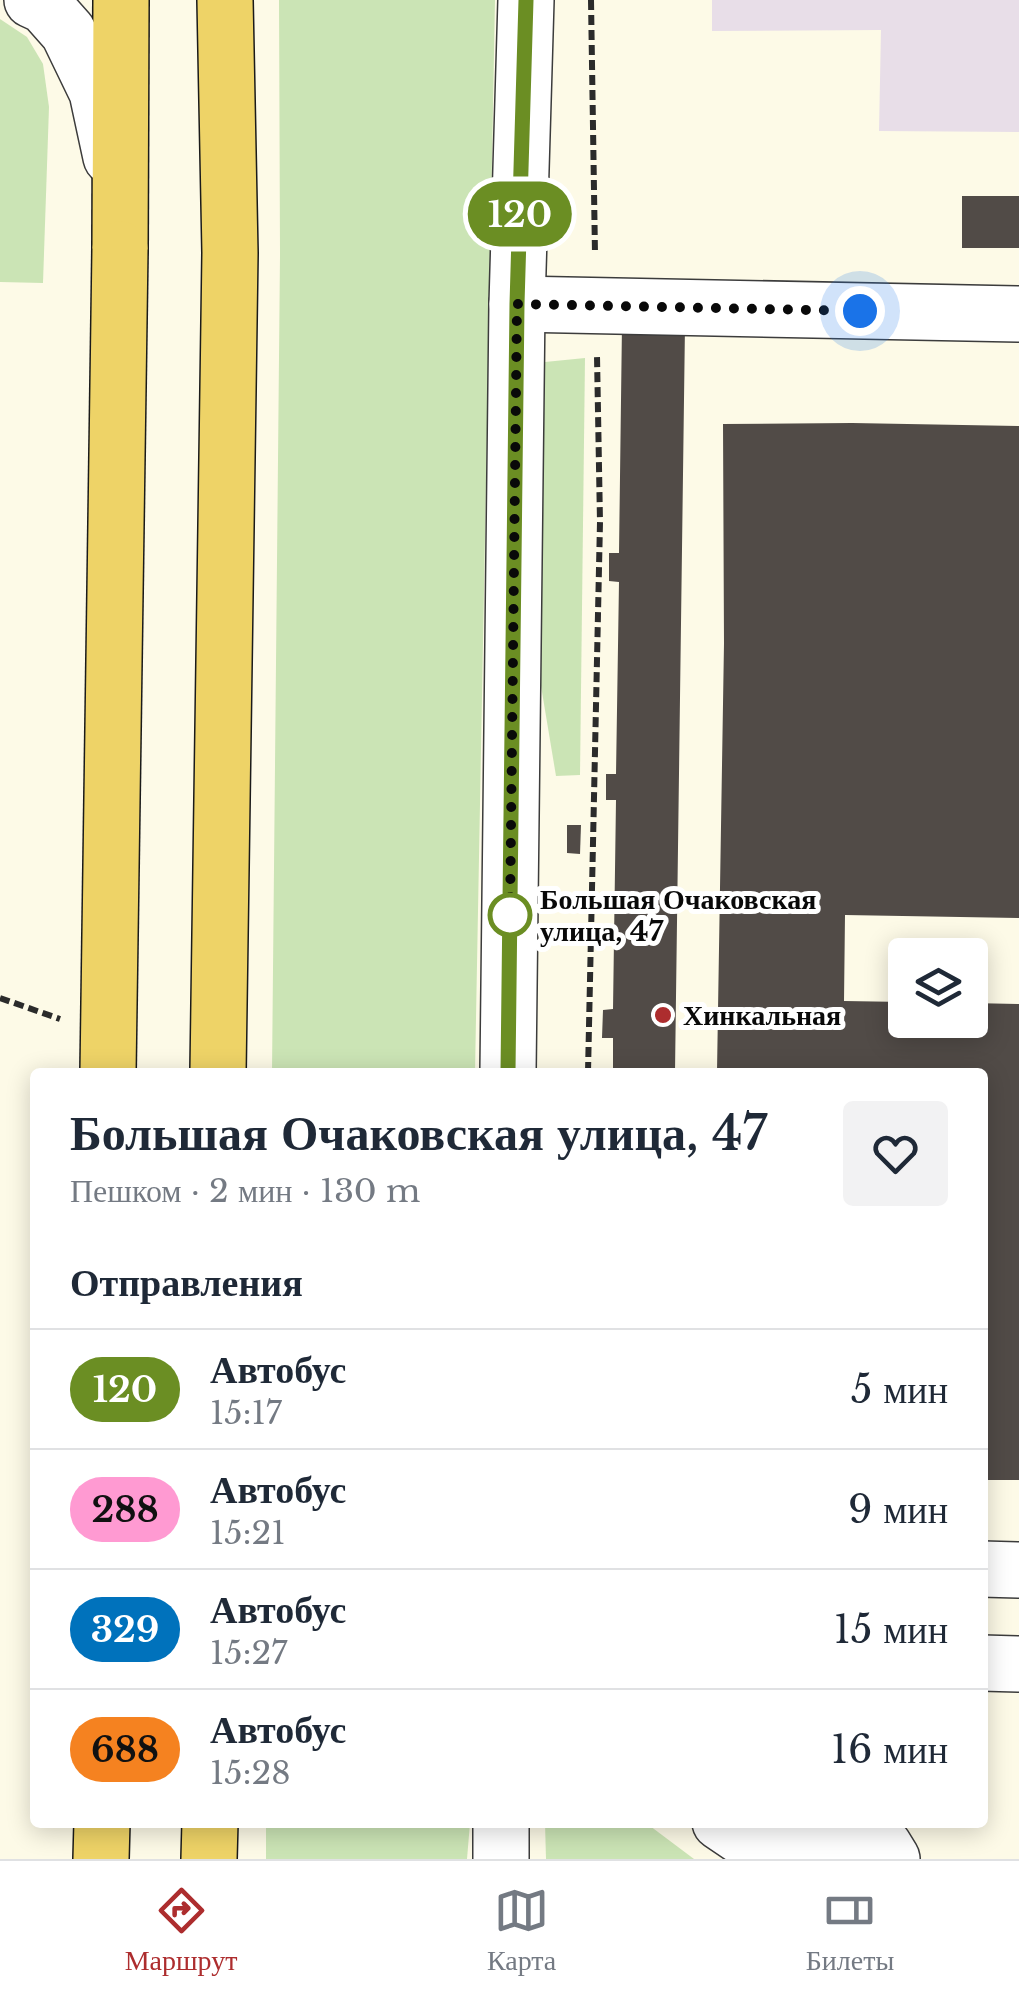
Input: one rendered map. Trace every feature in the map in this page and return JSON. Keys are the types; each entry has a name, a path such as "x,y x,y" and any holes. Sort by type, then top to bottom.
{"main road":[{"path":"108,1068 120,0"},
{"path":"218,1068 230,254 225,0"},
{"path":"101,1859 102,1828"},
{"path":"210,1828 210,1859"}],"street":[{"path":"32,0 45,6 68,32 97,92 118,192"},
{"path":"508,1068 517,304 526,0"},
{"path":"517,304 1019,314"},
{"path":"988,1570 1019,1570"},
{"path":"988,1664 1019,1664"},
{"path":"501,1828 501,1859"},
{"path":"729,1828 763,1851 884,1846 892,1859"}],"path":[{"path":"588,1068 600,522 590,0"}],"shaded area":[{"path":"712,0 1019,0 1019,132 879,131 881,30 712,31"}],"green space":[{"path":"279,0 495,0 475,1068 272,1068"},
{"path":"0,19 27,37 43,64 49,107 43,283 0,282"},
{"path":"585,358 580,775 556,776 539,674 545,362"},
{"path":"266,1828 470,1828 467,1859 266,1859"},
{"path":"545,1828 653,1828 694,1859 546,1859"}],"building":[{"path":"962,196 1019,196 1019,248 962,248"},
{"path":"622,324 685,325 675,1068 613,1068 613,1038 602,1038 603,1010 613,1009 616,800 606,800 606,774 616,774 619,582 609,581 609,553 619,553"},
{"path":"723,424 1019,426 1019,918 845,915 844,1001 888,1002 888,1038 988,1038 988,1003 1019,1004 1019,1480 988,1480 988,1068 717,1068 724,643"},
{"path":"567,825 581,825 580,854 567,853"}],"bus line":[{"name":"120","path":"508,1068 517,304 526,0"}],"place":[{"name":"Большая Очаковская улица, 47","path":"510,915"},
{"name":"Хинкальная","path":"663,1015"}],"route":[{"path":"510,915 517,304 860,311"}]}
